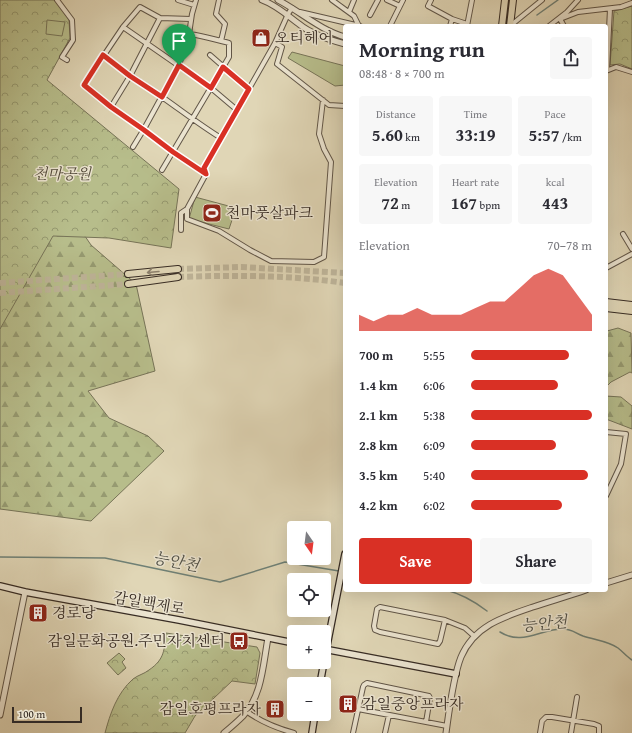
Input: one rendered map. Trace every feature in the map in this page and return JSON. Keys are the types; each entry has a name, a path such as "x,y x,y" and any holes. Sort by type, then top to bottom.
{"main road":[{"path":"502,24 505,0"},
{"path":"510,24 513,0"},
{"path":"128,274 178,270"},
{"path":"128,284 178,277"},
{"path":"608,302 632,305"},
{"path":"608,308 632,311"},
{"path":"330,625 343,566"},
{"name":"감일백제로","path":"0,586 287,642"},
{"path":"331,650 456,674"},
{"path":"312,733 314,721"}],"street":[{"path":"57,0 72,20 73,40 62,57 67,60"},
{"path":"178,0 194,6"},
{"path":"133,147 144,130 179,65 189,34 196,0"},
{"path":"219,0 216,14 225,24 220,41"},
{"path":"262,0 288,14 304,27 326,38 343,43"},
{"path":"278,0 299,12 321,28 343,36"},
{"path":"332,0 354,16 359,24"},
{"path":"349,12 354,0"},
{"path":"370,14 378,0"},
{"path":"388,0 400,6"},
{"path":"391,24 403,0"},
{"path":"431,0 428,6 464,24"},
{"path":"467,24 472,0"},
{"path":"512,24 542,0"},
{"path":"552,24 578,0"},
{"path":"560,18 591,10 621,7 632,3"},
{"path":"191,20 160,18 140,7 123,27 84,85 111,107 206,174"},
{"path":"180,230 181,213 187,209 206,174 204,168 275,43 292,8"},
{"path":"608,50 610,9"},
{"path":"299,12 351,24"},
{"path":"111,107 130,76 160,18"},
{"path":"560,18 563,24"},
{"path":"451,24 452,19"},
{"path":"123,27 211,88 237,110"},
{"path":"162,170 229,57 229,43 173,32"},
{"path":"275,43 282,47 277,64 329,105 343,106"},
{"path":"103,55 192,120 221,138"},
{"path":"210,55 249,89"},
{"path":"608,70 616,67 632,72"},
{"path":"187,209 187,219 219,231 271,261 314,262 324,257 330,162 319,134 323,100"},
{"path":"623,234 632,249"},
{"path":"608,267 632,254"},
{"path":"608,432 626,434 621,464 608,487"},
{"path":"608,582 632,575"},
{"path":"0,716 25,592"},
{"path":"446,733 460,658 474,636 484,627 498,620 580,592"},
{"path":"445,620 438,644 380,632 375,630 374,626 377,609 380,608 445,620 464,628 474,636"},
{"path":"224,733 244,716 259,688 268,638"},
{"path":"353,733 363,687 367,683 429,696 430,698 426,722"},
{"path":"571,733 577,697"},
{"path":"358,709 447,726"},
{"path":"246,711 267,724 294,733"},
{"path":"385,733 389,715"},
{"path":"540,733 542,721 546,717 573,720 598,726 599,733"}],"green space":[{"path":"0,0 44,176 91,245 136,284 155,371 88,391 109,418 148,436 164,451 91,521 0,509"},
{"name":"천마공원","path":"0,0 56,0 69,20 70,38 47,80 179,189 171,248 109,238 53,236 0,329"},
{"path":"632,6 632,69 620,64 610,65 614,11"},
{"path":"47,20 65,22 62,36 46,34"},
{"path":"292,52 343,65 343,85 335,86 288,58"},
{"name":"천마풋살파크","path":"195,197 236,208 229,229 189,219"},
{"path":"618,328 631,333 632,373 630,372 608,385 608,331"},
{"path":"608,396 621,397 632,406 632,429 608,420"},
{"path":"166,633 257,647 260,653 255,684 232,681 195,716 185,733 105,733 118,697 133,679 149,670 161,658"},
{"path":"119,653 125,659 122,662 126,668 118,675 107,663"}],"waterway":[{"path":"537,15 558,0"},
{"name":"능안천","path":"0,557 105,558 220,582 285,562 339,571"},
{"name":"능안천","path":"452,592 468,598 487,611"},
{"name":"능안천","path":"500,632 508,636 524,637 547,631 563,629 569,630 583,636 606,642 618,648 632,660"}],"tunnel":[{"path":"178,269 241,267 343,273"},
{"path":"0,283 128,274"},
{"path":"178,277 262,276 303,278 343,283"},
{"path":"0,293 128,284"}],"place":[{"name":"오티헤어","path":"261,38"},
{"name":"천마풋살파크","path":"212,213"},
{"name":"경로당","path":"38,613"},
{"name":"감일문화공원.주민자치센터","path":"239,641"},
{"name":"감일중앙프라자","path":"348,704"},
{"name":"감일호평프라자","path":"275,709"}],"route":[{"path":"103,55 130,76 162,97 179,65 211,88 223,67 249,89 204,168 206,174 111,107 84,85 103,55"}]}
